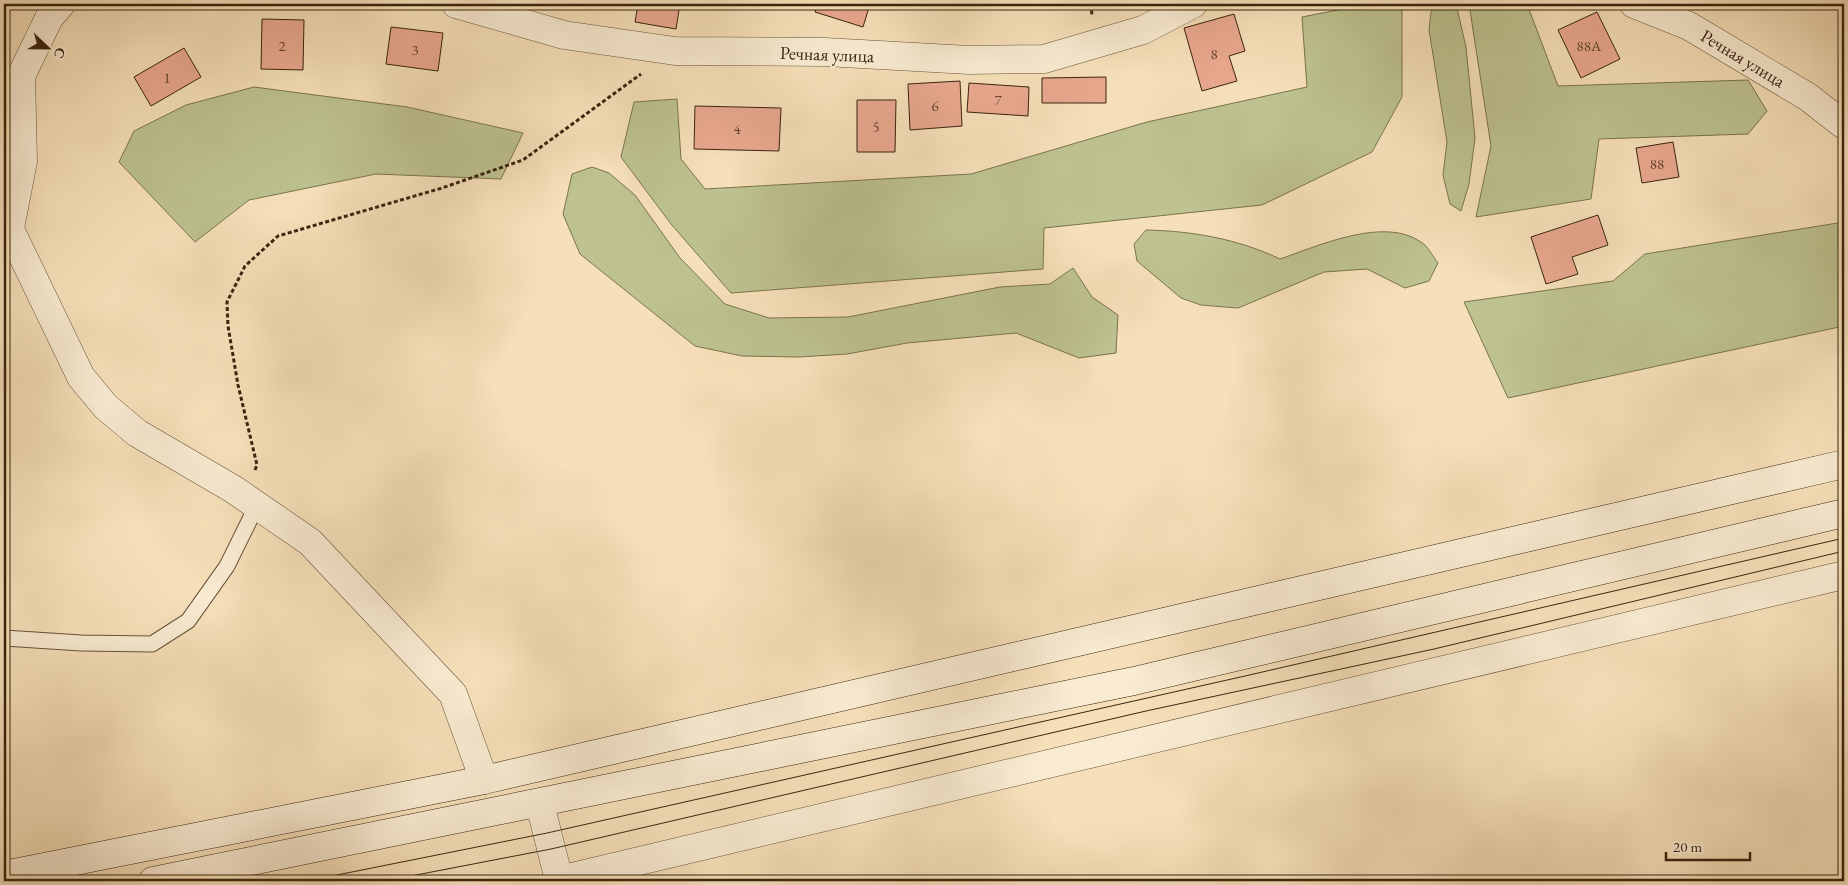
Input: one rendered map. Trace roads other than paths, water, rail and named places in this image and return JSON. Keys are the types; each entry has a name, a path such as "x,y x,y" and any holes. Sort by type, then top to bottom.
{"main road":[{"path":"61,4 49,18 21,76 23,161 7,222 39,293 81,376 106,407 137,433 253,502 310,542 454,694 484,780"},
{"name":"Речная улица","path":"456,4 564,35 675,51 825,52 970,60 1044,59 1143,30 1194,4"},
{"name":"Речная улица","path":"1634,4 1689,26 1808,97 1844,126"},
{"path":"4,874 484,780 1844,464"},
{"path":"153,881 540,804 1134,681 1844,513"},
{"path":"540,804 559,880 1844,575"}],"lane":[{"path":"4,638 81,644 152,644 188,621 227,566 253,502"}],"tram line":[{"path":"307,881 547,833 1245,676 1844,538"},
{"path":"385,881 551,849 1146,711 1434,649 1844,551"}]}
